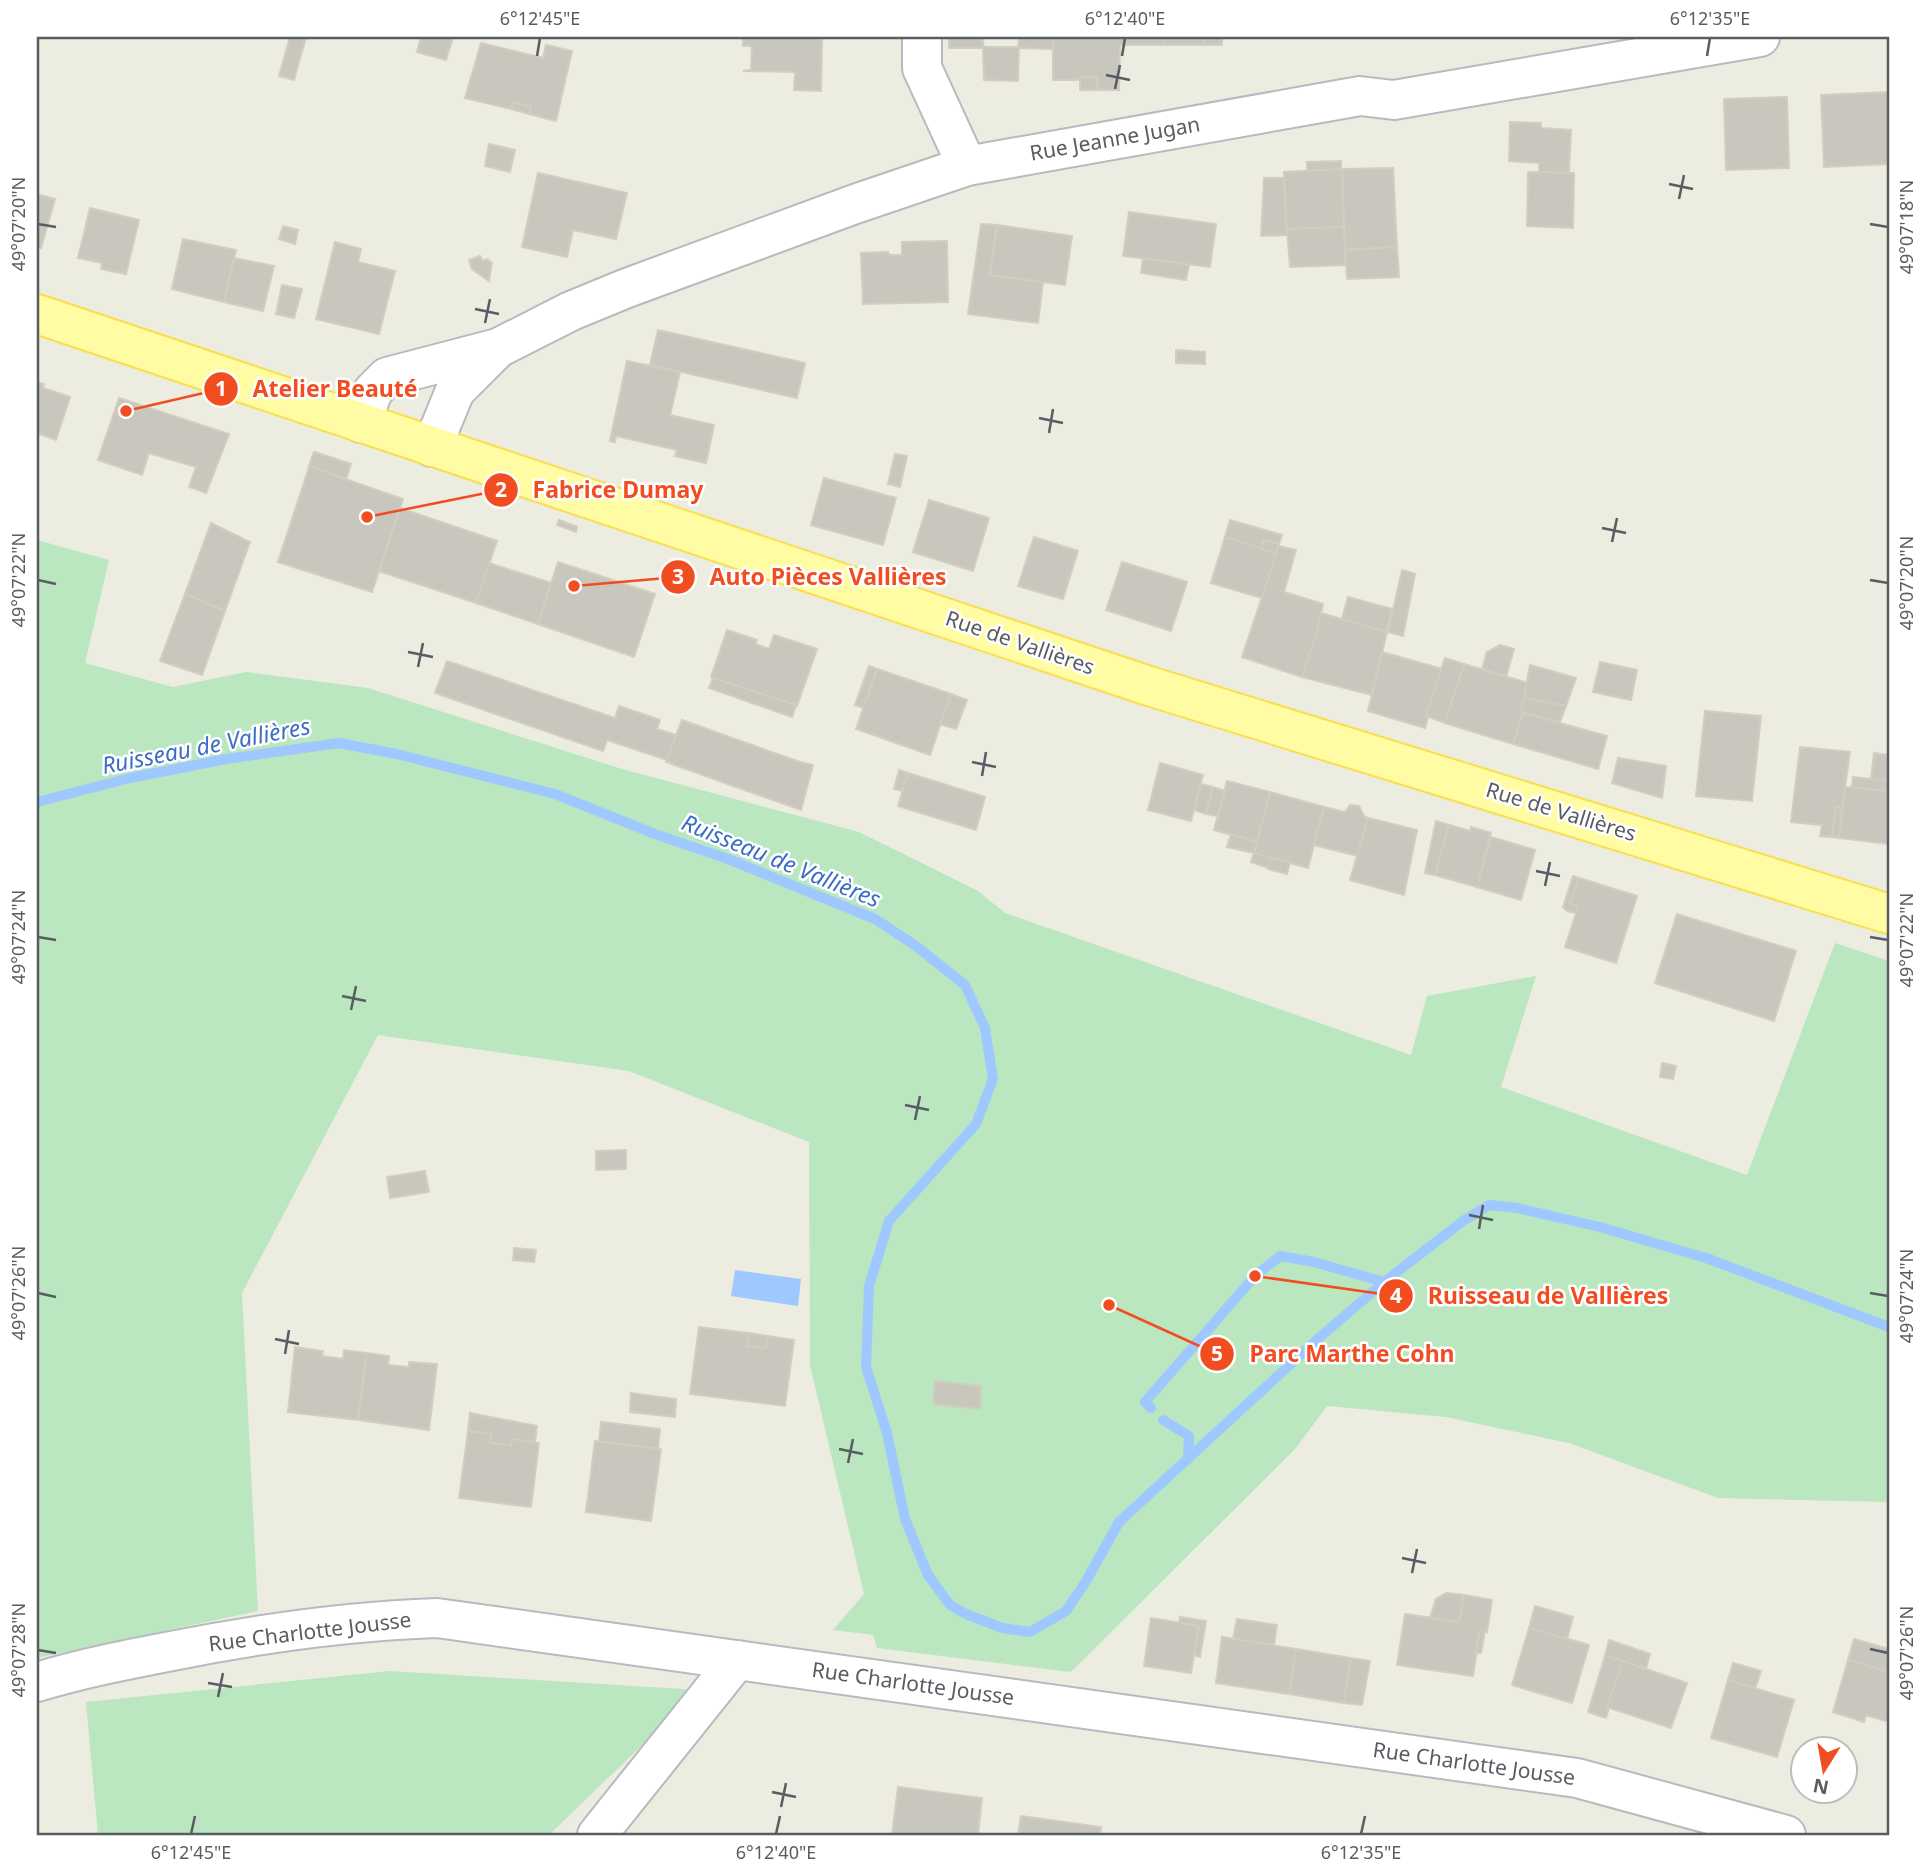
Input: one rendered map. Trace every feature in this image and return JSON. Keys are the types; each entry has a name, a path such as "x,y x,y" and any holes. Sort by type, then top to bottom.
{"main road":[{"name":"Rue de Vallières","path":"37,314 1149,686 1889,914"}],"street":[{"path":"922,37 922,68 967,166"},
{"name":"Rue Jeanne Jugan","path":"361,423 373,391 387,377 498,348 571,311 627,288 967,166 1360,96 1394,100 1760,37"},
{"name":"Rue Jeanne Jugan","path":"432,447 455,391 498,348"},
{"name":"Rue Charlotte Jousse","path":"37,1682 85,1668 261,1634 375,1620 437,1619 1577,1778 1786,1835"},
{"path":"597,1835 737,1660"}],"green space":[{"path":"37,540 109,560 85,663 173,687 246,672 368,688 622,769 859,832 978,891 1005,913 1411,1055 1427,996 1536,976 1501,1087 1747,1175 1835,943 1889,961 1889,1502 1718,1498 1569,1443 1446,1417 1327,1406 1296,1448 1071,1672 877,1648 873,1635 833,1630 864,1594 810,1365 809,1142 629,1071 378,1035 242,1293 258,1611 37,1658"},
{"path":"390,1671 699,1690 549,1835 98,1835 86,1702"}],"water":[{"path":"735,1270 801,1279 798,1306 731,1296"}],"building":[{"path":"290,37 306,37 294,80 279,76"},
{"path":"421,37 453,37 446,60 417,52"},
{"path":"743,37 822,39 821,91 794,90 795,72 743,71 751,70 752,46 743,46"},
{"path":"949,37 982,37 984,48 949,48"},
{"path":"1019,37 1053,37 1053,49 1018,48"},
{"path":"1053,37 1163,37 1163,45 1120,45 1119,90 1097,90 1097,77 1053,80"},
{"path":"1163,37 1204,37 1204,45 1163,45"},
{"path":"1204,37 1222,37 1222,45 1204,45"},
{"path":"481,43 543,58 546,45 572,51 556,121 529,114 531,107 513,102 511,109 465,98"},
{"path":"983,47 1019,47 1018,81 984,80"},
{"path":"1080,77 1097,77 1097,90 1080,90"},
{"path":"1889,92 1889,164 1824,167 1821,95"},
{"path":"1787,97 1789,168 1726,170 1724,99"},
{"path":"513,102 531,107 529,114 511,109"},
{"path":"1510,122 1541,123 1541,128 1571,130 1569,173 1539,172 1539,163 1509,161"},
{"path":"489,144 515,150 510,172 485,166"},
{"path":"1341,161 1341,170 1307,171 1307,162"},
{"path":"1393,168 1397,247 1345,250 1342,169"},
{"path":"1342,169 1344,227 1286,229 1284,172"},
{"path":"1528,172 1574,173 1573,228 1527,226"},
{"path":"538,173 627,193 616,239 573,230 567,257 522,247"},
{"path":"1264,178 1284,178 1287,235 1261,236"},
{"path":"37,194 55,199 41,248 37,248"},
{"path":"90,208 139,220 126,274 101,269 102,263 78,258"},
{"path":"1129,212 1216,224 1210,267 1123,256"},
{"path":"981,224 997,225 990,275 1043,282 1038,323 968,314"},
{"path":"997,225 1072,236 1065,285 990,275"},
{"path":"283,226 298,230 295,244 279,239"},
{"path":"1344,227 1345,265 1290,267 1287,229"},
{"path":"183,239 236,250 224,302 172,289"},
{"path":"947,241 948,302 863,304 861,253 888,252 889,255 902,255 902,242"},
{"path":"335,242 361,249 358,262 395,271 379,334 316,319"},
{"path":"1397,247 1399,277 1347,279 1345,250"},
{"path":"480,256 483,261 487,259 492,263 489,281 472,269 469,260"},
{"path":"234,258 274,266 263,311 224,302"},
{"path":"1143,258 1189,265 1186,280 1141,273"},
{"path":"282,285 302,289 294,318 276,314"},
{"path":"658,330 805,363 797,398 650,365"},
{"path":"1176,350 1205,352 1205,364 1176,363"},
{"path":"627,361 680,372 670,415 714,425 706,463 675,456 677,450 616,436 615,442 610,441"},
{"path":"37,382 44,384 43,388 70,397 56,440 37,433"},
{"path":"119,398 229,434 206,493 189,487 196,467 149,453 142,475 98,460"},
{"path":"314,452 336,459 331,474 403,499 372,592 278,562"},
{"path":"314,452 351,464 346,479 309,466"},
{"path":"895,454 907,456 900,487 888,484"},
{"path":"824,478 896,498 883,545 811,525"},
{"path":"929,500 989,518 973,571 913,552"},
{"path":"400,508 497,541 476,603 379,571"},
{"path":"559,520 577,527 576,532 557,525"},
{"path":"1230,520 1282,535 1279,544 1263,540 1261,549 1225,537"},
{"path":"211,523 250,542 225,611 185,594"},
{"path":"1034,537 1078,551 1063,599 1018,586"},
{"path":"1225,537 1277,553 1262,598 1211,583"},
{"path":"1263,540 1279,544 1276,553 1261,549"},
{"path":"1279,546 1296,550 1284,592 1323,604 1302,677 1242,657"},
{"path":"558,562 655,594 634,657 538,624"},
{"path":"1122,562 1187,582 1171,631 1106,610"},
{"path":"489,563 551,583 538,624 476,603"},
{"path":"1402,570 1415,574 1403,636 1388,632"},
{"path":"185,594 225,611 202,675 160,661"},
{"path":"1348,597 1392,609 1387,632 1342,619"},
{"path":"1321,613 1387,632 1372,695 1302,677"},
{"path":"727,630 757,640 756,644 769,649 774,635 817,649 797,706 711,677"},
{"path":"1500,645 1514,649 1506,677 1482,669 1487,652"},
{"path":"1382,652 1442,669 1426,716 1425,728 1368,711"},
{"path":"1445,658 1464,664 1445,723 1426,716"},
{"path":"447,661 615,718 619,706 660,720 657,729 676,735 667,760 607,740 603,751 435,693"},
{"path":"1600,662 1637,670 1631,700 1593,692"},
{"path":"1464,664 1528,683 1521,712 1523,713 1513,744 1445,723"},
{"path":"1530,665 1576,678 1566,706 1524,698"},
{"path":"869,666 877,669 864,708 855,705"},
{"path":"877,669 951,694 930,755 856,729"},
{"path":"713,678 796,705 792,717 709,688"},
{"path":"951,694 967,700 956,729 940,724"},
{"path":"1524,698 1566,706 1560,722 1521,712"},
{"path":"1705,711 1761,716 1752,801 1696,796"},
{"path":"1523,713 1607,736 1598,769 1513,744"},
{"path":"682,720 813,765 801,810 666,762"},
{"path":"1800,747 1850,752 1842,808 1836,807 1832,837 1820,836 1822,825 1791,822"},
{"path":"1874,753 1889,755 1889,781 1871,780"},
{"path":"1618,758 1666,766 1662,798 1612,783"},
{"path":"1160,763 1203,775 1191,821 1148,810"},
{"path":"899,770 908,773 903,791 894,789"},
{"path":"908,773 985,797 976,830 898,806"},
{"path":"1853,777 1889,781 1889,791 1852,787"},
{"path":"1227,781 1270,792 1257,842 1214,830"},
{"path":"1201,784 1213,787 1206,814 1194,810"},
{"path":"1213,787 1225,791 1218,816 1206,814"},
{"path":"1845,787 1889,791 1889,844 1839,838"},
{"path":"1270,792 1324,807 1308,868 1254,853"},
{"path":"1350,805 1359,806 1368,818 1358,856 1314,845 1324,807 1345,812"},
{"path":"1836,807 1842,808 1839,838 1832,837"},
{"path":"1368,818 1417,830 1404,895 1350,880"},
{"path":"1436,821 1449,825 1435,875 1425,873"},
{"path":"1449,825 1470,831 1471,827 1491,833 1477,887 1435,875"},
{"path":"1231,834 1257,842 1254,853 1227,847"},
{"path":"1491,837 1535,850 1521,900 1477,887"},
{"path":"1254,853 1272,858 1269,868 1251,862"},
{"path":"1272,858 1290,862 1287,874 1268,869"},
{"path":"1573,876 1579,878 1570,904 1578,907 1576,913 1563,907"},
{"path":"1579,878 1637,896 1616,963 1565,947 1578,907 1570,904"},
{"path":"1677,914 1796,951 1774,1021 1655,983"},
{"path":"1662,1063 1676,1066 1673,1079 1660,1077"},
{"path":"626,1150 626,1169 596,1170 596,1151"},
{"path":"425,1171 429,1192 390,1198 387,1177"},
{"path":"514,1248 536,1250 534,1262 513,1260"},
{"path":"699,1327 749,1333 747,1346 766,1348 768,1336 794,1340 785,1406 690,1394"},
{"path":"749,1333 768,1336 766,1348 747,1346"},
{"path":"295,1347 323,1351 322,1356 343,1359 344,1350 367,1353 358,1420 288,1412"},
{"path":"367,1353 389,1356 388,1365 409,1367 409,1362 437,1364 429,1430 358,1420"},
{"path":"935,1381 981,1386 980,1409 933,1404"},
{"path":"631,1393 676,1399 675,1417 630,1412"},
{"path":"470,1413 537,1426 535,1442 512,1439 511,1445 490,1443 491,1434 468,1431"},
{"path":"601,1422 660,1429 658,1449 599,1441"},
{"path":"468,1431 491,1434 490,1443 511,1445 512,1439 539,1443 531,1507 459,1498"},
{"path":"595,1441 661,1449 651,1521 586,1512"},
{"path":"1446,1593 1464,1595 1459,1622 1430,1618 1436,1599"},
{"path":"1464,1595 1492,1600 1487,1632 1480,1630 1473,1676 1397,1665 1405,1614 1459,1622"},
{"path":"1535,1606 1573,1617 1567,1639 1529,1628"},
{"path":"1180,1617 1206,1621 1200,1657 1194,1655 1199,1626 1179,1623"},
{"path":"1151,1618 1199,1626 1191,1673 1144,1666"},
{"path":"1237,1619 1277,1625 1274,1645 1233,1639"},
{"path":"1529,1628 1589,1645 1572,1703 1512,1685"},
{"path":"1480,1630 1485,1631 1481,1653 1476,1653"},
{"path":"1222,1637 1296,1649 1289,1694 1216,1683"},
{"path":"1854,1639 1889,1649 1889,1672 1848,1660"},
{"path":"1609,1640 1650,1654 1646,1669 1605,1656"},
{"path":"1296,1649 1351,1658 1344,1703 1289,1694"},
{"path":"1605,1656 1623,1661 1606,1718 1588,1712"},
{"path":"1351,1658 1370,1661 1362,1705 1344,1703"},
{"path":"1848,1660 1889,1672 1889,1722 1866,1715 1864,1722 1833,1712"},
{"path":"1623,1661 1687,1683 1671,1728 1607,1707"},
{"path":"1733,1663 1761,1671 1755,1689 1728,1680"},
{"path":"1728,1680 1794,1700 1777,1757 1711,1738"},
{"path":"898,1787 982,1798 978,1835 892,1835"},
{"path":"1021,1816 1101,1827 1100,1835 1018,1835"}],"waterway":[{"name":"Ruisseau de Vallières","path":"37,802 130,778 226,759 339,743 397,754 555,794 655,834 728,859 875,919 916,946 965,985 985,1028 993,1079 976,1124 889,1221 869,1286 866,1367 887,1433 905,1519 928,1575 950,1605 1002,1628 1030,1632 1066,1611 1119,1522 1320,1337 1384,1282 1463,1221 1489,1205 1517,1208 1600,1227 1706,1258 1889,1327"},
{"name":"Ruisseau de Vallières","path":"1151,1408 1145,1402 1255,1276 1280,1256 1314,1262 1384,1282"},
{"name":"Ruisseau de Vallières","path":"1163,1420 1189,1436 1188,1459"}],"place":[{"name":"Atelier Beauté","path":"126,411"},
{"name":"Fabrice Dumay","path":"367,517"},
{"name":"Auto Pièces Vallières","path":"574,586"},
{"name":"Ruisseau de Vallières","path":"1255,1276"},
{"name":"Parc Marthe Cohn","path":"1109,1305"}]}
